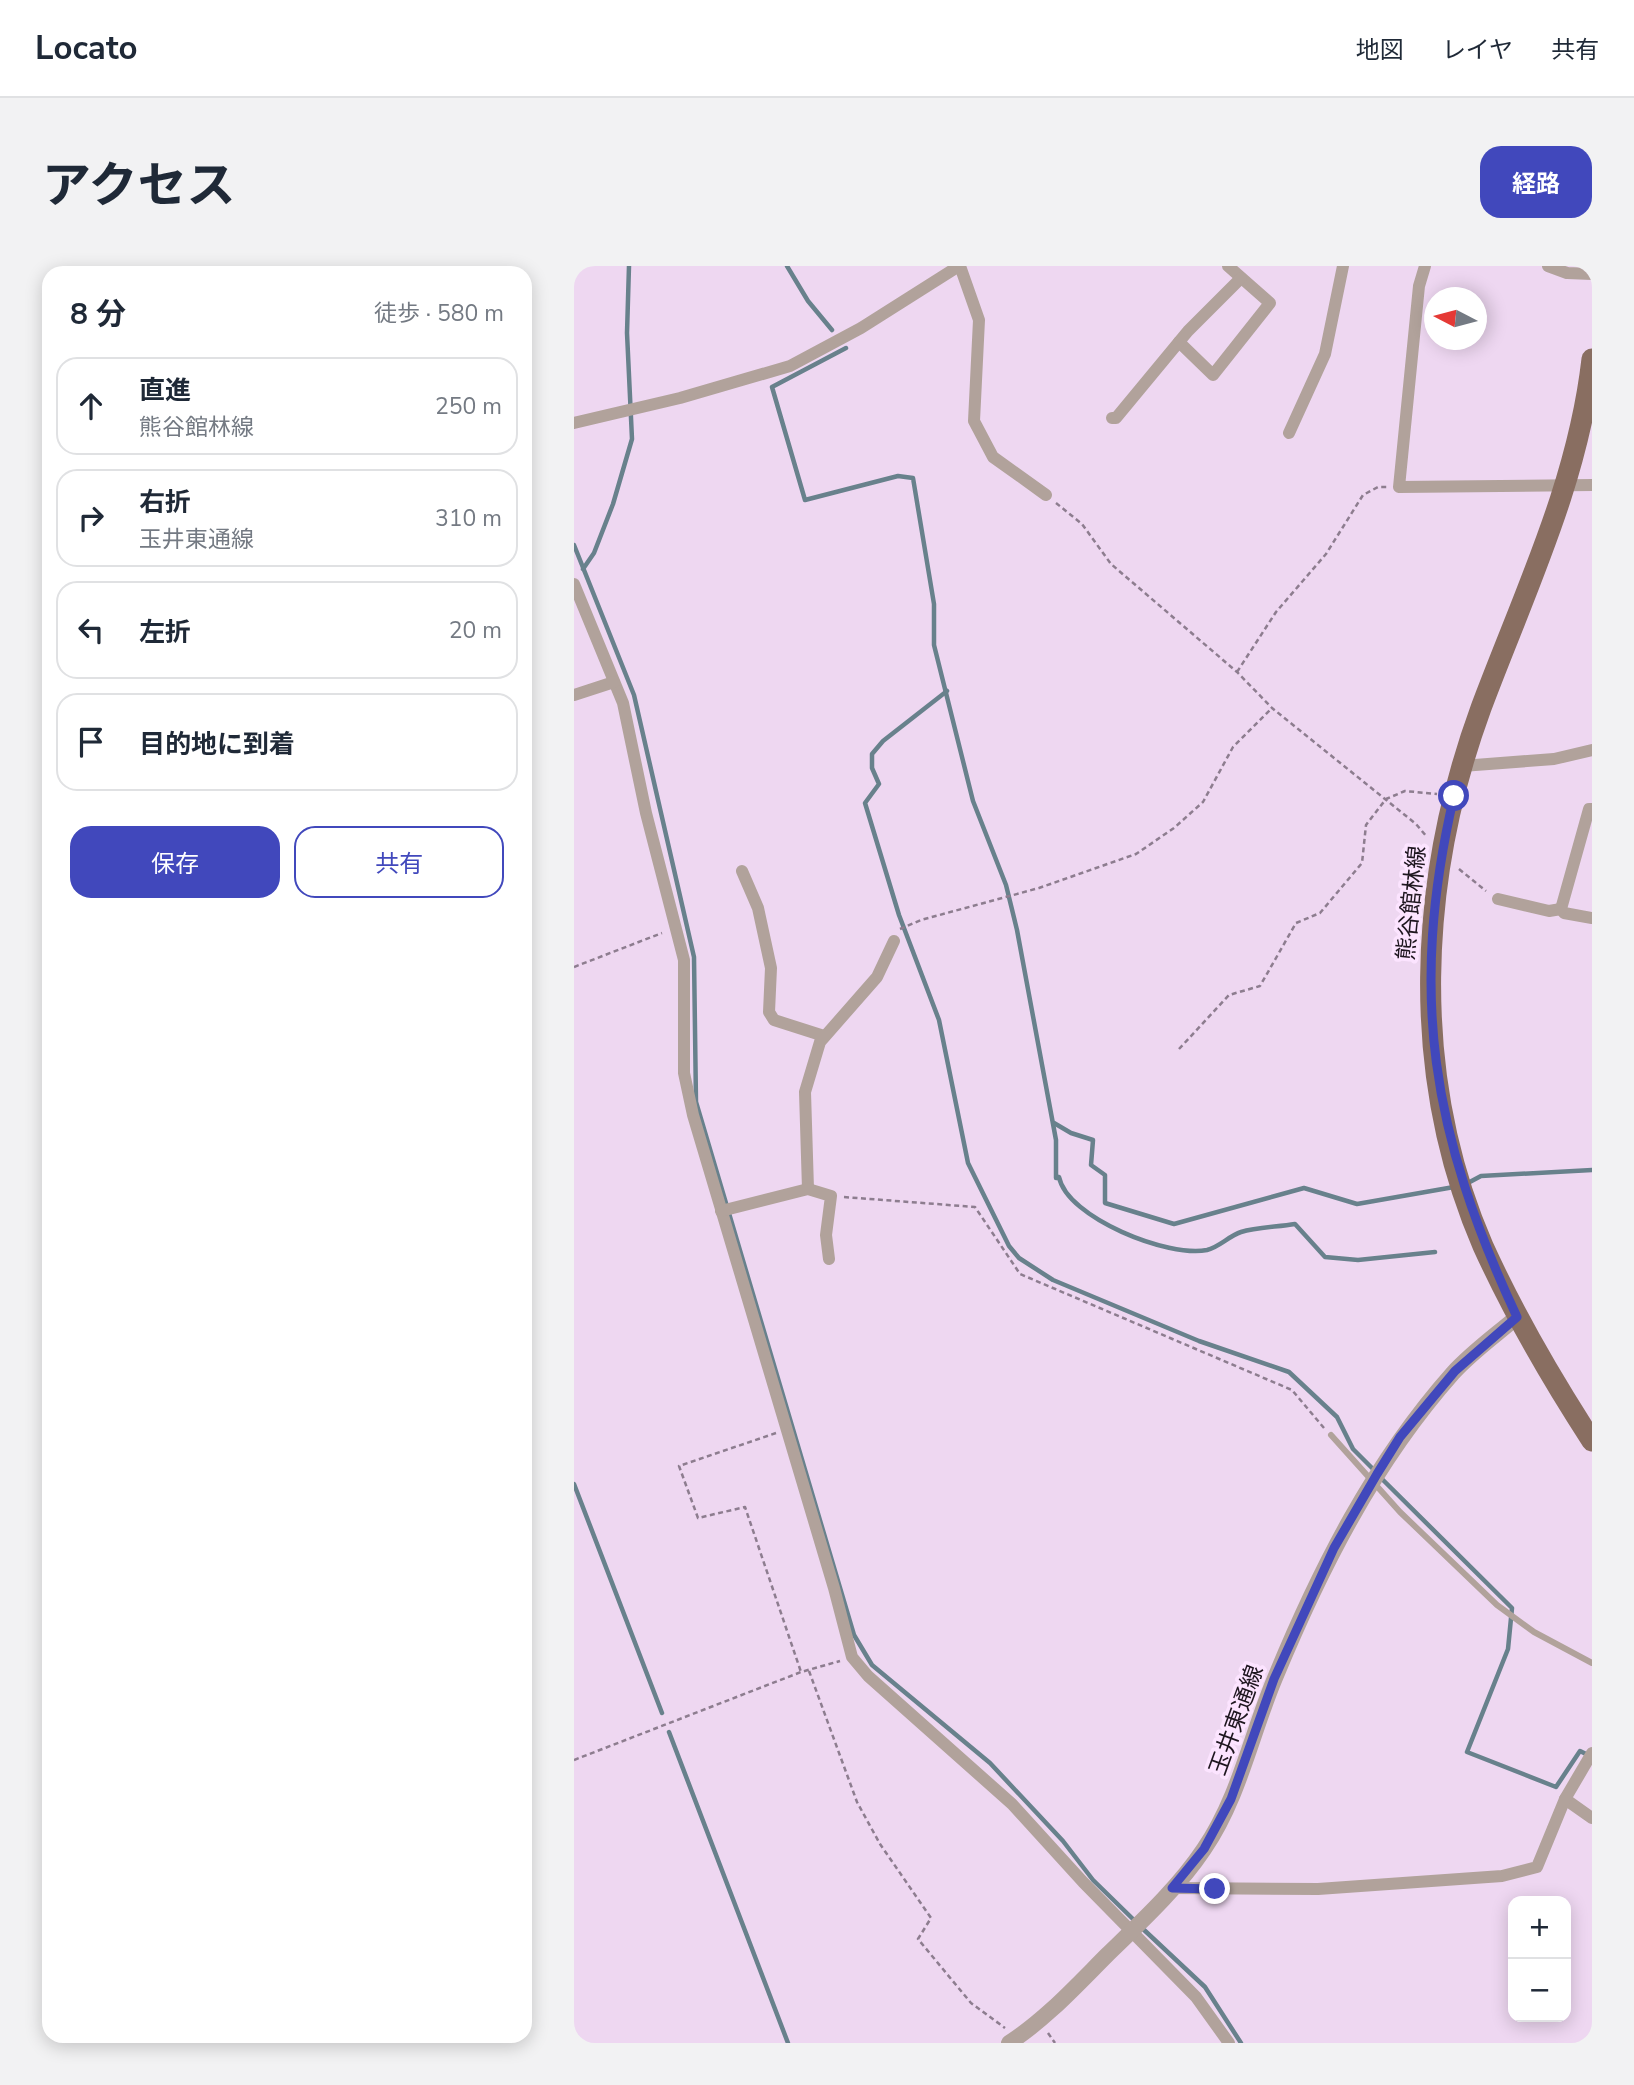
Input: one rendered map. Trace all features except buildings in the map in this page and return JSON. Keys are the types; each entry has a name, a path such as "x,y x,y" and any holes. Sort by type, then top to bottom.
{"main road":[{"name":"熊谷館林線","path":"1592,359 1590,403 1566,485 1462,766 1441,852 1430,939 1430,985 1445,1120 1474,1220 1517,1317 1592,1441"}],"street":[{"path":"574,424 790,366 861,328 960,266 979,320 974,421 992,457 1046,495"},
{"path":"1179,342 1213,375 1270,303 1228,266"},
{"path":"1289,433 1325,354 1343,266"},
{"path":"1425,266 1419,286 1399,487 1592,485"},
{"path":"1548,266 1567,273 1592,274"},
{"path":"1112,418 1116,418 1179,342 1241,278"},
{"path":"574,583 577,598 623,703 646,813 684,960 684,1073 721,1211 852,1657 868,1676 1012,1804 1135,1928 1196,1997 1229,2043"},
{"path":"574,695 614,682"},
{"path":"1462,766 1554,759 1592,750"},
{"path":"1561,909 1589,809 1592,809"},
{"path":"743,871 758,908 771,968 769,1012 774,1020 824,1036"},
{"path":"1498,899 1549,911 1561,909"},
{"path":"1561,909 1564,913 1592,918"},
{"path":"808,1189 805,1092 824,1036 877,977 894,941"},
{"path":"721,1211 808,1189 831,1196 826,1235 829,1259"},
{"name":"玉井東通線","path":"1012,2041 1039,2022 1135,1928 1204,1849 1231,1799 1274,1679 1334,1548 1400,1437 1455,1371 1517,1317"},
{"path":"1172,1888 1318,1889 1502,1876 1537,1867 1565,1799 1592,1753"},
{"path":"1565,1799 1592,1818"}],"lane":[{"path":"1331,1435 1373,1482 1497,1605 1534,1632 1592,1663"}],"path":[{"path":"1237,672 1276,612 1326,554 1363,495 1378,487 1399,487"},
{"path":"1046,495 1082,524 1111,565 1237,672 1272,708 1416,824 1441,852 1498,899"},
{"path":"894,941 898,930 921,920 1039,888 1136,854 1174,828 1203,802 1233,747 1272,708"},
{"path":"1179,1049 1228,995 1260,986 1296,923 1320,912 1362,863 1366,825 1386,799 1405,791 1454,796"},
{"path":"574,967 676,928"},
{"path":"831,1196 975,1207 1020,1274 1292,1390 1331,1435"},
{"path":"785,1429 679,1466 698,1518 745,1507 801,1672"},
{"path":"574,1760 801,1672 852,1657"},
{"path":"809,1671 858,1802 880,1844 931,1918 918,1939 971,2003 1012,2041"}],"waterway":[{"path":"583,569 594,553 613,504 632,439 627,333 629,266"},
{"path":"787,266 808,301 832,330"},
{"path":"846,348 772,387 805,500 898,476 913,478 934,604 934,645 973,801 1006,885 1017,930 1056,1140 1056,1178 1059,1177 1066,1192 1080,1207 1099,1220 1122,1232 1169,1248 1207,1250 1241,1232 1295,1224 1325,1257 1358,1260 1435,1252"},
{"path":"574,545 634,695 694,957 696,1102 854,1635 872,1665 990,1763 1063,1841 1093,1880 1136,1922"},
{"path":"947,691 883,741 872,754 872,768 879,784 865,803 899,915 939,1020 968,1163 1009,1246 1019,1258 1053,1280 1199,1341 1289,1372 1337,1417 1353,1449 1375,1471"},
{"path":"1054,1123 1071,1133 1093,1140 1091,1165 1105,1175 1105,1203 1174,1224 1304,1188 1357,1204 1454,1187"},
{"path":"1466,1184 1481,1176 1592,1170"},
{"path":"1381,1478 1512,1608 1508,1649 1467,1752 1556,1787 1580,1751 1588,1755"},
{"path":"574,1484 662,1713"},
{"path":"669,1732 788,2043"},
{"path":"1142,1928 1205,1987 1241,2043"}],"route":[{"path":"1215,1889 1172,1888 1204,1849 1231,1799 1274,1679 1334,1548 1400,1437 1455,1371 1517,1317 1482,1243 1463,1186 1445,1120 1434,1053 1430,996 1433,900 1454,796"}]}
